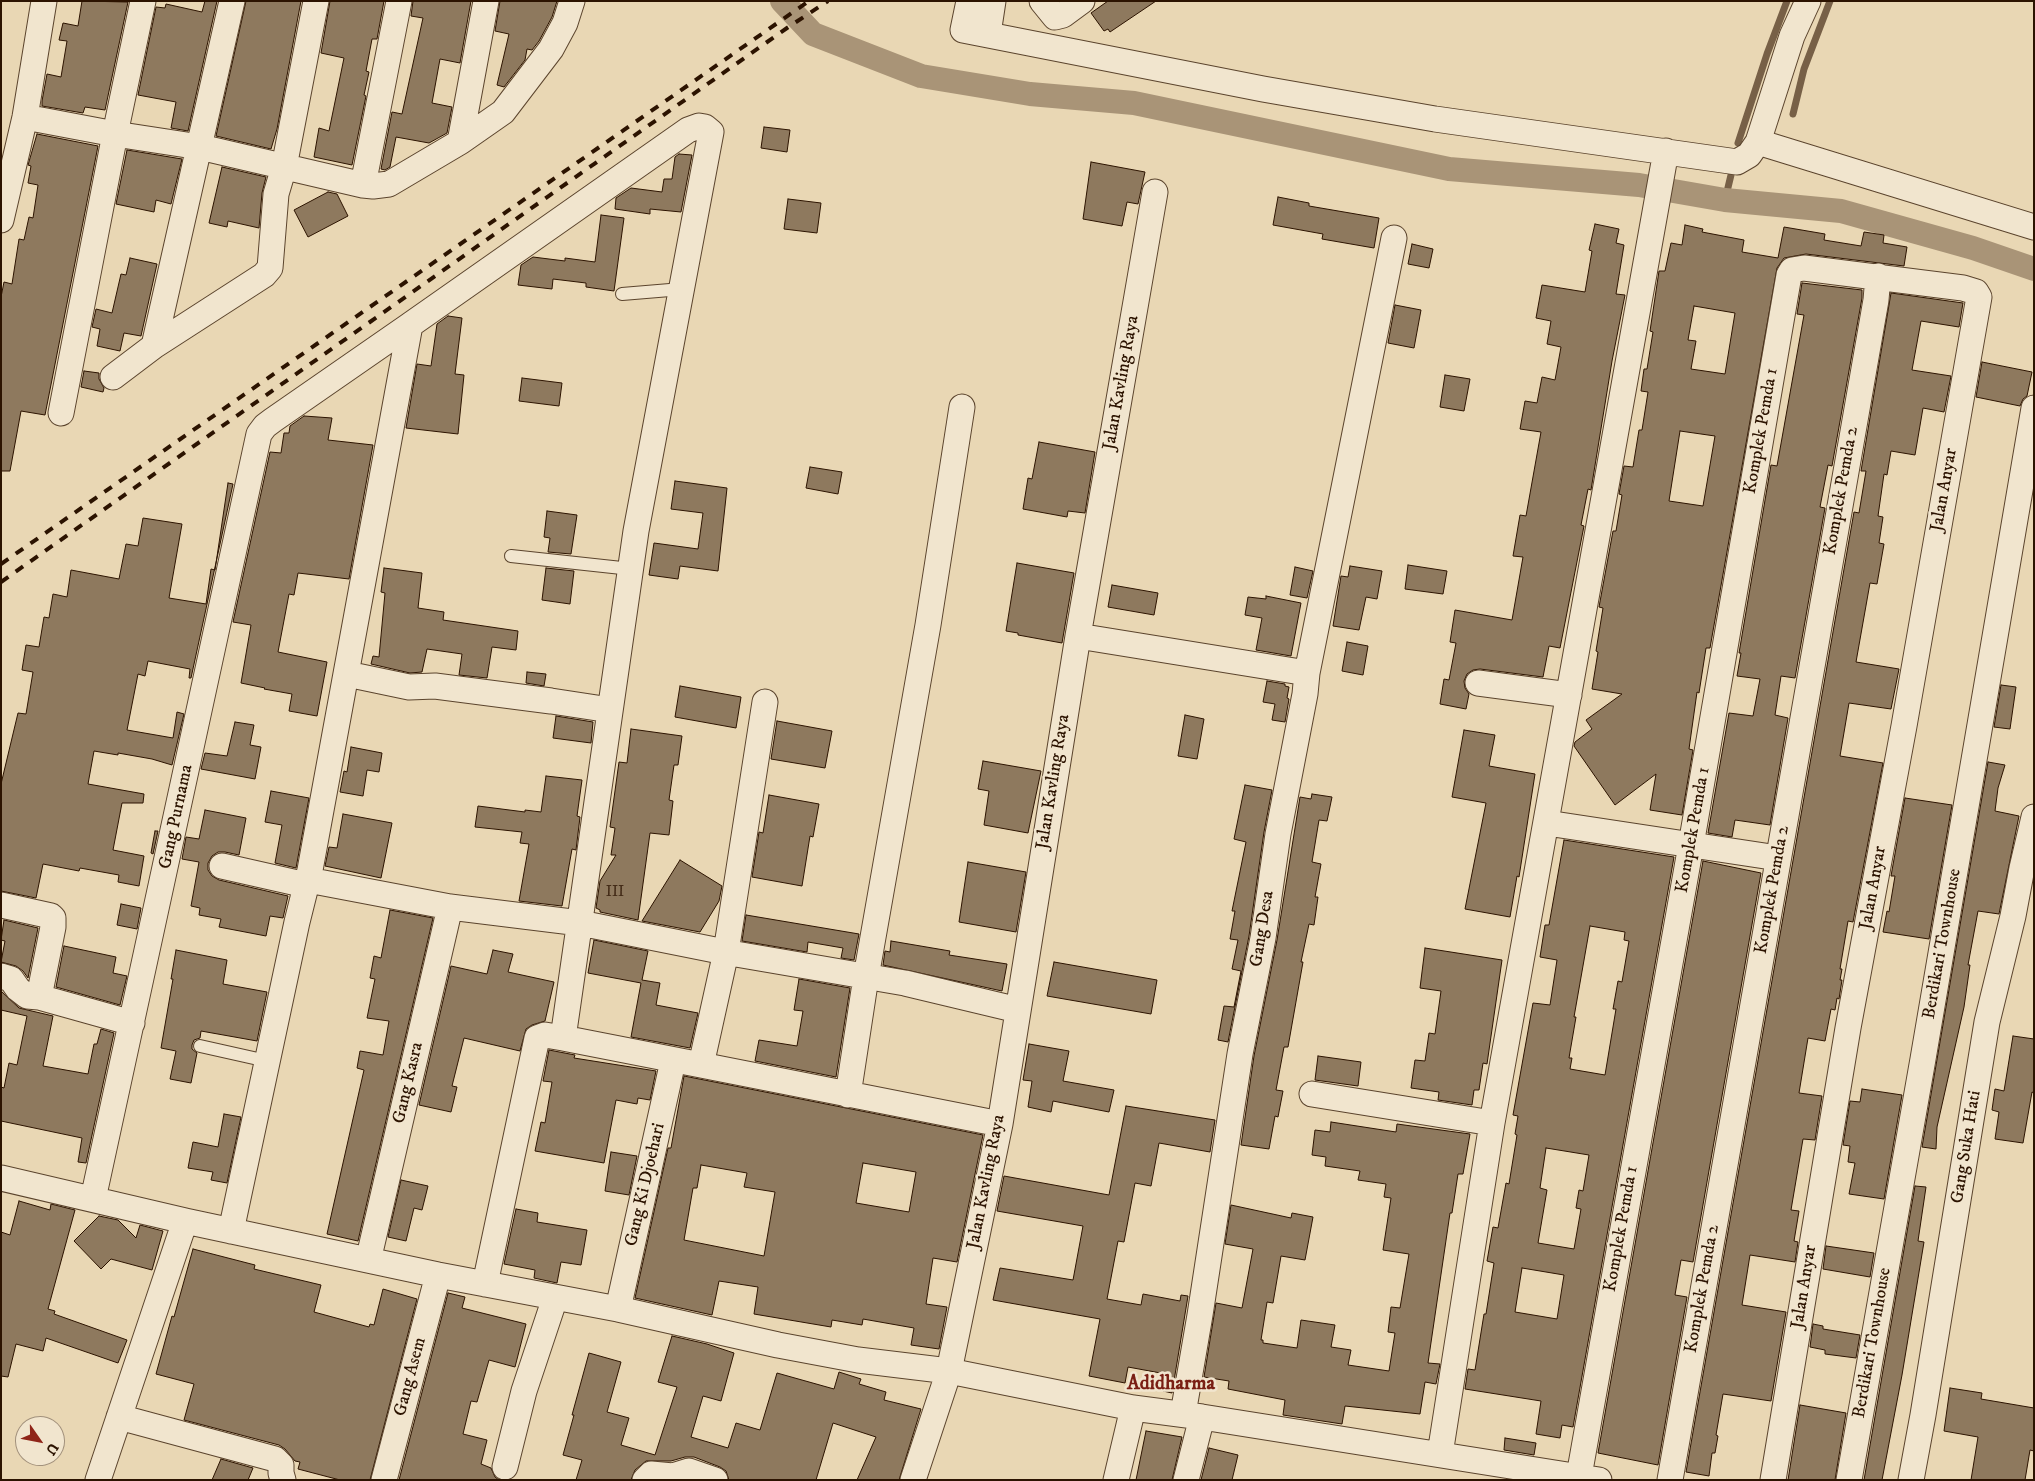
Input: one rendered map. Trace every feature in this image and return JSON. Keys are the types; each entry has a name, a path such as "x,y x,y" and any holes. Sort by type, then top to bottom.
{"street":[{"path":"1,220 25,117 44,1"},
{"path":"61,413 114,134 143,1"},
{"path":"154,346 232,1"},
{"path":"113,377 154,346 269,270 272,262 276,194 284,167 316,1"},
{"path":"363,185 399,1"},
{"path":"460,142 486,1"},
{"path":"25,117 114,134 200,147 363,185 389,184 460,142 503,112 551,49 565,23 572,1"},
{"path":"969,1 963,30 1263,90 1435,120 1737,162 1749,155 1758,142 1792,36 1808,1"},
{"path":"988,34 993,1"},
{"path":"1042,1 1055,17 1063,15 1082,1"},
{"path":"232,1231 307,882 347,674 410,325 688,130 693,127 705,127 711,132 711,136 636,531 563,1038"},
{"path":"1758,142 2034,227"},
{"path":"1440,1454 1492,1123 1666,151"},
{"name":"Jalan Kavling Raya","path":"913,1480 948,1371 1000,1124 1078,636 1155,192"},
{"name":"Gang Desa","path":"1186,1480 1193,1416 1200,1315 1240,1054 1263,938 1278,834 1305,694 1306,673 1394,238"},
{"name":"Komplek Pemda 1","path":"1589,1478 1691,845 1789,275 1792,270 1804,268 1877,288"},
{"name":"Jalan Anyar","path":"1774,1480 1848,1028 1904,726 1978,297 1976,292 1969,288 1877,288"},
{"name":"Komplek Pemda 2","path":"1670,1480 1877,288"},
{"name":"Gang Purnama","path":"94,1200 259,434 272,420 410,325"},
{"path":"848,1095 866,976 928,625 962,407"},
{"name":"Berdikari Townhouse","path":"1849,1480 2034,408"},
{"path":"1078,636 1306,673"},
{"path":"347,674 409,687 435,686 610,710"},
{"path":"1478,683 1569,695"},
{"path":"701,1065 726,952 765,702"},
{"name":"Gang Suka Hati","path":"1911,1480 1987,1022 2013,916 2034,817"},
{"path":"1547,823 1778,858"},
{"path":"222,866 450,907 580,923 726,952 905,983 1018,1010"},
{"path":"1,905 52,917 53,927 39,997"},
{"name":"Gang Kasra","path":"370,1260 371,1248 450,907"},
{"path":"1,976 11,980 27,996 39,997 132,1023"},
{"path":"485,1284 535,1042 540,1036 563,1038 1000,1124"},
{"name":"Gang Ki Djoehari","path":"618,1309 673,1060"},
{"path":"1312,1094 1492,1123"},
{"path":"1,1178 184,1221 438,1275 618,1309 778,1345 858,1360 948,1371 1133,1408 1440,1454 1544,1475 1589,1478"},
{"path":"98,1480 184,1221"},
{"name":"Gang Asem","path":"384,1480 438,1275"},
{"path":"505,1467 524,1391 554,1298"},
{"path":"1116,1480 1133,1408"},
{"path":"119,1416 275,1459 281,1466 283,1480"},
{"path":"646,1480 651,1474 673,1476 690,1472 715,1480"}],"lane":[{"path":"622,294 682,289"},
{"path":"511,556 631,569"},
{"path":"200,1046 267,1061"}],"building":[{"path":"82,1 128,2 105,110 85,107 83,113 42,106 47,74 61,77 67,41 59,40 63,23 78,26"},
{"path":"205,1 217,1 188,131 171,128 176,102 138,95 156,7 165,8 166,4 202,12"},
{"path":"246,1 301,1 277,129 271,149 216,136"},
{"path":"330,1 384,1 377,39 372,39 366,71 369,72 364,95 366,96 352,165 314,157 319,128 329,131 344,58 321,53"},
{"path":"413,1 471,1 460,63 440,59 432,103 452,107 447,133 429,143 396,137 390,167 385,170 381,169 392,112 402,114 423,18 411,16"},
{"path":"500,1 557,1 552,17 539,41 532,50 527,49 525,60 504,87 497,85 509,34 495,31"},
{"path":"1108,1 1156,1 1110,32 1108,29 1104,31 1091,13"},
{"path":"764,127 790,130 787,152 761,148"},
{"path":"37,134 98,146 45,415 21,411 10,471 1,471 1,297 4,282 12,284 19,239 24,240 29,217 33,218 38,185 28,183 31,166 28,165"},
{"path":"127,150 182,159 171,204 156,200 154,212 116,204"},
{"path":"679,154 692,155 681,212 650,209 650,214 615,209 616,198 631,188 662,192 664,179 672,179 675,157"},
{"path":"1091,162 1145,172 1138,204 1127,202 1122,226 1083,219"},
{"path":"222,167 266,177 262,193 259,228 228,221 227,227 209,223"},
{"path":"328,192 337,194 348,216 308,237 294,210"},
{"path":"1278,197 1309,203 1309,206 1379,218 1374,248 1322,239 1323,234 1273,225"},
{"path":"788,199 821,203 817,233 784,229"},
{"path":"601,215 624,218 614,291 586,287 586,283 553,279 552,289 518,285 521,265 533,257 565,261 565,258 595,262"},
{"path":"1595,224 1619,229 1616,243 1624,245 1616,294 1625,295 1591,490 1588,489 1581,525 1584,526 1560,648 1549,646 1543,677 1480,669 1473,670 1467,674 1464,681 1465,688 1469,694 1466,709 1440,704 1444,679 1449,680 1456,643 1450,642 1455,610 1512,620 1523,557 1513,556 1520,515 1526,516 1541,432 1520,429 1525,401 1537,403 1542,377 1555,380 1561,347 1547,344 1551,321 1536,318 1542,285 1585,292 1592,251 1589,250"},
{"path":"1685,225 1703,229 1702,232 1744,240 1742,252 1778,258 1784,227 1825,234 1824,240 1861,246 1864,232 1884,235 1883,243 1907,247 1904,266 1806,254 1784,258 1777,268 1710,648 1706,648 1699,693 1697,692 1689,749 1693,750 1682,815 1650,810 1656,774 1615,805 1574,746 1575,742 1592,729 1586,720 1622,694 1592,689 1603,608 1599,607 1613,531 1616,531 1622,495 1619,494 1624,466 1633,467 1639,430 1642,430 1648,392 1641,391 1653,332 1650,331 1659,271 1665,271 1671,243 1682,245","holes":["1694,306 1735,313 1725,374 1691,369 1696,341 1688,340","1680,431 1715,436 1703,506 1669,501"]},
{"path":"1412,244 1433,249 1429,268 1408,264"},
{"path":"130,258 157,264 141,336 124,333 120,351 97,346 100,329 92,327 96,309 112,313 121,274 126,275"},
{"path":"1802,283 1862,290 1862,298 1832,466 1828,465 1820,507 1825,508 1795,678 1781,676 1775,715 1788,718 1770,825 1735,820 1732,837 1708,833 1729,713 1753,716 1760,679 1737,676 1741,653 1739,653 1771,465 1777,466 1804,315 1797,314"},
{"path":"1891,293 1963,303 1959,327 1921,321 1912,370 1951,376 1944,412 1923,408 1915,455 1891,451 1887,475 1884,474 1878,516 1883,517 1879,543 1884,544 1877,584 1870,583 1856,662 1899,669 1891,709 1849,703 1840,756 1883,763 1853,922 1848,921 1840,969 1842,969 1840,980 1842,980 1839,999 1837,998 1835,1010 1831,1009 1825,1041 1808,1038 1799,1093 1822,1096 1815,1140 1803,1139 1791,1210 1799,1211 1794,1241 1798,1242 1795,1262 1750,1255 1742,1305 1786,1312 1771,1401 1723,1394 1716,1435 1718,1436 1715,1453 1712,1453 1709,1476 1686,1472 1854,512 1859,513 1866,471 1861,471"},
{"path":"1395,305 1421,310 1414,348 1388,343"},
{"path":"448,316 462,318 455,374 464,375 458,434 406,428 417,364 431,366 437,324"},
{"path":"1982,362 2032,372 2027,396 2023,399 2020,406 1976,397"},
{"path":"84,371 99,373 99,379 104,388 103,392 81,387"},
{"path":"1445,375 1470,379 1464,411 1440,407"},
{"path":"522,378 562,383 559,406 519,401"},
{"path":"304,416 332,418 328,440 373,445 349,579 298,573 294,595 289,594 278,652 327,662 317,716 289,711 292,694 241,683 251,625 233,622 270,452 281,453 284,433 289,433 290,426"},
{"path":"1039,442 1095,452 1085,513 1068,511 1067,517 1023,509 1028,478 1032,479"},
{"path":"810,467 842,472 838,494 806,488"},
{"path":"675,481 727,488 718,571 680,566 678,579 649,575 654,543 698,549 703,513 671,509"},
{"path":"228,483 233,484 216,561"},
{"path":"547,511 577,515 571,554 548,552 550,538 544,537"},
{"path":"143,518 182,524 169,598 206,604 211,569 214,570 191,678 189,678 190,669 148,661 145,676 138,674 127,730 173,738 177,712 184,714 172,765 152,759 94,751 88,784 144,794 143,803 122,803 113,850 144,856 139,886 118,882 119,875 80,868 79,871 43,864 36,898 1,891 1,784 18,713 26,714 33,672 22,670 26,645 39,647 44,617 49,618 53,594 67,597 71,570 119,579 126,544 138,546"},
{"path":"1017,563 1074,573 1062,643 1006,631"},
{"path":"1408,565 1447,571 1443,594 1405,589"},
{"path":"1350,566 1382,571 1377,599 1366,597 1359,630 1333,626 1341,576 1348,577"},
{"path":"1295,567 1313,571 1307,598 1290,595"},
{"path":"384,568 422,573 418,608 444,612 443,620 518,631 516,650 492,647 487,678 459,675 462,654 427,649 422,672 410,673 371,664 373,656 379,657 385,593 381,592"},
{"path":"546,568 574,571 570,604 542,600"},
{"path":"1112,585 1158,593 1154,615 1108,607"},
{"path":"1266,596 1301,603 1291,656 1256,650 1262,618 1245,615 1248,597 1266,599"},
{"path":"1347,642 1368,646 1363,675 1342,671"},
{"path":"527,672 546,674 544,686 526,683"},
{"path":"1267,681 1285,684 1285,686 1289,687 1285,722 1272,720 1275,704 1263,702"},
{"path":"2001,685 2016,687 2010,729 1994,727"},
{"path":"680,686 741,697 736,728 675,717"},
{"path":"1185,715 1204,719 1197,759 1178,756"},
{"path":"556,716 593,722 591,743 553,738"},
{"path":"777,721 832,731 825,768 771,759"},
{"path":"235,722 254,725 250,745 261,747 255,779 201,769 205,753 227,756"},
{"path":"631,729 682,736 678,765 674,765 669,800 673,801 669,835 650,833 638,920 600,912 596,908 600,881 616,855 611,855 615,828 610,827 619,762 627,763"},
{"path":"1464,730 1495,735 1489,766 1535,774 1519,877 1517,876 1510,917 1465,909 1486,803 1452,797"},
{"path":"351,747 382,753 379,772 367,770 363,796 340,792 344,771 347,772"},
{"path":"983,761 1041,771 1028,833 984,825 989,791 978,789"},
{"path":"1988,762 2005,765 1998,788 1995,811 2019,816 1999,914 1978,911 1968,965 1970,965 1964,1007 1937,1127 1936,1149 1922,1147"},
{"path":"546,776 582,780 577,816 580,817 576,850 572,849 562,906 519,901 529,844 520,843 522,832 475,827 478,806 525,812 525,810 541,812"},
{"path":"1245,785 1272,790 1249,936 1228,1042 1218,1040 1224,1006 1234,1007 1241,971 1232,969 1238,940 1230,939 1235,911 1232,911 1246,842 1234,839"},
{"path":"271,791 309,798 296,868 275,863 282,825 265,822"},
{"path":"1312,794 1332,797 1327,821 1319,820 1312,862 1321,864 1315,897 1318,897 1314,925 1309,924 1288,1047 1284,1047 1276,1090 1283,1091 1278,1117 1275,1116 1269,1149 1241,1145 1254,1056 1277,940 1300,797 1311,799"},
{"path":"769,795 819,804 813,837 810,836 802,886 752,877 759,832 763,833"},
{"path":"1905,798 1952,805 1929,939 1883,932 1887,911 1889,912 1895,876 1891,876"},
{"path":"205,810 246,818 239,855 218,852 212,856 208,863 208,870 212,876 219,880 288,896 283,918 270,916 266,936 219,927 221,919 199,915 200,908 191,906 199,862 182,859 186,837 199,839"},
{"path":"343,814 392,823 381,878 325,866 329,847 337,848"},
{"path":"155,831 158,831 153,854 151,853"},
{"path":"1564,840 1674,857 1573,1427 1562,1425 1560,1438 1536,1434 1541,1401 1465,1389 1468,1369 1475,1370 1484,1314 1486,1314 1494,1263 1487,1261 1493,1227 1498,1228 1506,1183 1509,1184 1517,1135 1515,1134 1518,1116 1513,1115 1533,1003 1550,1005 1557,960 1540,957 1545,925 1549,925","holes":["1590,926 1625,932 1624,940 1629,941 1622,982 1618,981 1613,1009 1616,1009 1605,1075 1570,1069 1572,1058 1569,1058 1576,1017 1574,1017","1546,1148 1589,1155 1583,1191 1579,1190 1576,1208 1581,1209 1574,1249 1538,1243 1547,1190 1540,1188","1522,1268 1564,1275 1557,1319 1515,1312"]},
{"path":"680,860 722,886 719,901 700,932 642,921"},
{"path":"1703,861 1761,873 1693,1262 1681,1260 1675,1295 1687,1297 1658,1465 1598,1453"},
{"path":"968,862 1026,872 1016,932 959,922"},
{"path":"121,904 141,908 137,929 117,925"},
{"path":"390,910 433,918 358,1241 327,1234 364,1070 357,1068 360,1051 383,1055 389,1021 367,1018 375,979 370,978 374,956 381,958"},
{"path":"746,915 859,934 854,960 841,958 843,948 808,942 807,952 742,941"},
{"path":"4,920 38,928 28,978 16,966 1,962 5,941 1,940"},
{"path":"594,940 648,951 642,980 660,983 656,1005 698,1013 690,1048 631,1037 641,983 588,973"},
{"path":"891,941 950,951 949,955 1007,964 1002,991 883,965 885,951 890,952"},
{"path":"64,946 116,957 113,973 127,976 120,1005 56,987"},
{"path":"1425,948 1502,960 1487,1064 1483,1063 1479,1090 1474,1090 1472,1105 1438,1100 1439,1092 1411,1088 1415,1060 1425,1061 1429,1033 1435,1034 1441,991 1420,988"},
{"path":"176,950 227,960 223,984 267,992 257,1041 201,1031 200,1038 194,1040 192,1045 192,1049 197,1053 191,1083 170,1079 176,1051 161,1048"},
{"path":"493,950 513,954 508,972 554,982 545,1021 526,1029 520,1051 464,1038 452,1086 457,1087 451,1112 419,1105 451,966 487,974"},
{"path":"1054,962 1157,980 1151,1014 1047,996"},
{"path":"799,979 850,988 836,1077 755,1061 759,1040 797,1046 803,1011 794,1010"},
{"path":"1,991 19,1008 53,1016 43,1066 88,1074 94,1044 97,1044 101,1029 114,1033 86,1163 78,1162 82,1138 1,1121 1,1087 4,1088 9,1063 17,1065 27,1016 1,1010"},
{"path":"2013,1036 2034,1039 2034,1093 2032,1092 2023,1143 1995,1139 1999,1112 1992,1110 1995,1089 2004,1091"},
{"path":"1029,1044 1069,1051 1063,1081 1114,1090 1109,1112 1053,1101 1051,1112 1028,1107 1032,1081 1023,1080"},
{"path":"549,1050 575,1055 574,1058 656,1071 650,1100 638,1098 637,1104 616,1100 604,1163 535,1151 541,1122 545,1123 552,1082 543,1081"},
{"path":"1318,1056 1361,1062 1358,1086 1315,1080"},
{"path":"684,1076 983,1135 957,1262 933,1258 926,1304 947,1307 939,1349 911,1345 914,1328 863,1319 862,1325 832,1320 831,1327 754,1314 758,1287 719,1281 712,1315 635,1298 668,1148 671,1148","holes":["863,1163 916,1172 909,1212 856,1203","701,1165 747,1173 744,1187 775,1192 764,1256 684,1240 693,1188 697,1188"]},
{"path":"1862,1089 1902,1095 1884,1199 1849,1194 1855,1163 1848,1162 1850,1146 1843,1145 1850,1101 1860,1102"},
{"path":"1126,1106 1215,1120 1210,1152 1159,1143 1151,1186 1135,1183 1124,1242 1118,1241 1107,1299 1141,1305 1143,1294 1180,1301 1181,1295 1188,1296 1172,1393 1163,1391 1166,1374 1128,1367 1125,1383 1089,1376 1100,1319 993,1300 1000,1268 1073,1280 1083,1226 997,1211 1004,1176 1109,1195"},
{"path":"224,1114 241,1117 227,1183 211,1180 213,1172 188,1168 193,1142 218,1147"},
{"path":"1331,1122 1396,1132 1397,1124 1470,1134 1463,1174 1458,1174 1452,1213 1450,1213 1428,1363 1440,1364 1436,1384 1425,1382 1420,1414 1345,1406 1342,1424 1283,1415 1285,1400 1228,1389 1229,1381 1204,1377 1216,1303 1242,1308 1253,1249 1225,1244 1231,1205 1291,1218 1292,1213 1313,1217 1305,1260 1281,1256 1273,1303 1267,1302 1261,1340 1263,1340 1263,1343 1297,1348 1301,1320 1335,1325 1331,1347 1351,1350 1348,1365 1389,1371 1395,1333 1388,1332 1391,1307 1400,1308 1409,1254 1383,1250 1391,1198 1384,1197 1386,1184 1358,1180 1360,1171 1325,1166 1326,1157 1312,1155 1315,1130 1330,1132"},
{"path":"611,1152 637,1156 629,1195 605,1191"},
{"path":"401,1180 428,1186 422,1210 414,1208 406,1241 388,1237"},
{"path":"1915,1186 1926,1187 1918,1241 1924,1242 1902,1375 1882,1480 1864,1480"},
{"path":"19,1201 50,1210 51,1204 75,1210 48,1309 55,1311 54,1314 127,1340 118,1363 46,1338 43,1351 16,1344 8,1377 1,1376 1,1232 10,1235"},
{"path":"516,1209 538,1213 537,1222 587,1230 581,1265 561,1262 557,1283 534,1278 535,1270 504,1264"},
{"path":"99,1216 118,1220 136,1238 140,1225 163,1231 152,1270 111,1259 101,1269 74,1241"},
{"path":"1826,1246 1874,1253 1870,1277 1823,1269"},
{"path":"193,1249 255,1265 254,1269 321,1285 314,1312 369,1327 370,1324 374,1325 383,1289 417,1299 370,1480 340,1480 298,1469 300,1462 295,1461 279,1445 184,1420 194,1384 156,1374"},
{"path":"448,1293 465,1297 462,1308 526,1324 515,1367 489,1360 477,1402 471,1401 463,1434 487,1440 481,1464 491,1468 495,1477 499,1480 399,1480"},
{"path":"1813,1324 1823,1326 1823,1329 1860,1335 1856,1358 1825,1354 1825,1350 1810,1347"},
{"path":"672,1336 707,1344 734,1353 721,1401 703,1396 691,1437 728,1448 736,1423 760,1430 777,1373 834,1389 839,1372 861,1379 859,1384 886,1392 884,1400 921,1409 899,1480 857,1480 876,1437 833,1423 816,1480 729,1480 726,1471 720,1467 694,1457 685,1457 671,1461 646,1461 635,1470 631,1480 576,1480 582,1460 563,1455 589,1353 621,1362 607,1412 629,1418 621,1445 655,1455 677,1387 658,1382"},
{"path":"1950,1388 1982,1393 1981,1399 2034,1408 2034,1451 2030,1450 2025,1480 1971,1480 1978,1437 1944,1431"},
{"path":"1800,1405 1846,1413 1835,1480 1788,1480"},
{"path":"1146,1431 1182,1437 1172,1480 1136,1480"},
{"path":"1505,1438 1536,1443 1534,1455 1504,1450"},
{"path":"1209,1448 1238,1455 1232,1480 1201,1480"},
{"path":"221,1459 253,1468 248,1480 212,1480"}],"waterway":[{"path":"782,1 813,34 921,76 1030,94 1134,103 1449,169 1639,185 1725,200 1841,211 1973,248 2034,269"},
{"path":"1738,143 1767,54 1787,1"},
{"path":"1793,114 1804,69 1830,1"},
{"path":"1725,200 1731,175"}],"railway":[{"path":"1,564 809,1"},
{"path":"1,582 828,1"}],"district":[{"name":"Adidharma","path":"1171,1385"}]}
